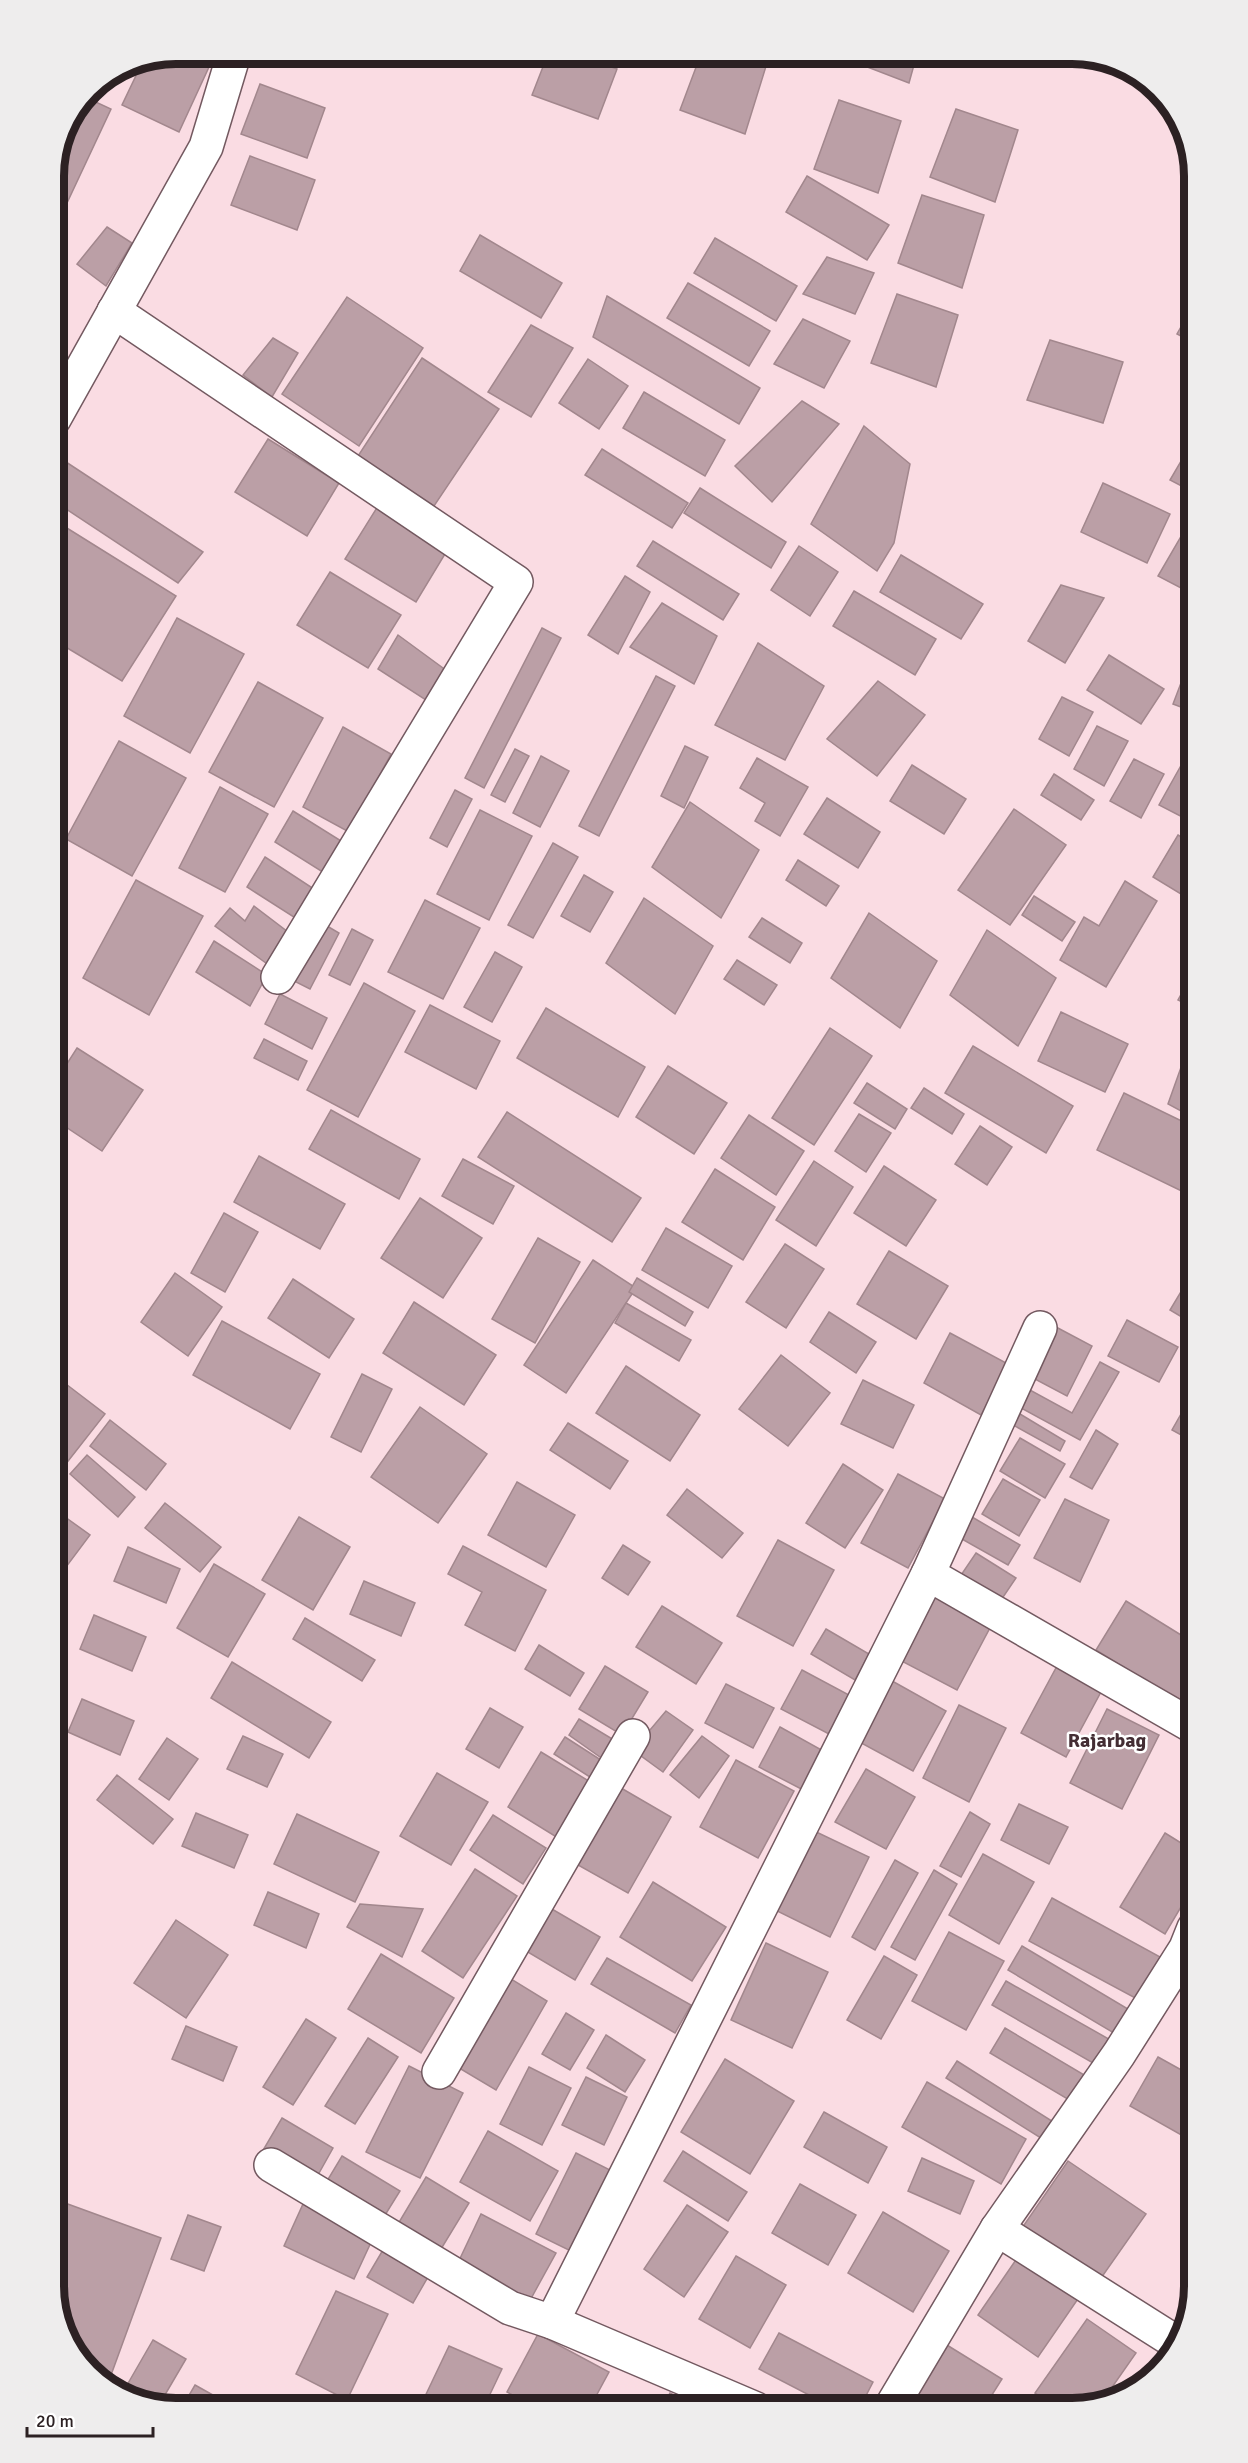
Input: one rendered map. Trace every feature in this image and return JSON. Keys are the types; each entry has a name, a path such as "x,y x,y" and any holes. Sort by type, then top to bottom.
{"street":[{"path":"65,399 206,147 231,65"},
{"path":"114,311 516,582 278,977"},
{"path":"552,2322 928,1574 1040,1329"},
{"path":"928,1574 1184,1721"},
{"path":"439,2072 633,1736"},
{"path":"897,2398 997,2229 1119,2054 1184,1954"},
{"path":"271,2165 510,2308 552,2322 730,2398"},
{"path":"997,2229 1171,2339"}],"building":[{"path":"169,65 210,65 179,132 122,105 140,70"},
{"path":"544,65 606,65 617,69 598,119 532,95"},
{"path":"697,65 766,65 745,134 680,110"},
{"path":"862,65 914,65 909,83"},
{"path":"260,84 325,108 307,158 241,134"},
{"path":"839,100 901,121 878,193 814,169"},
{"path":"94,101 111,109 65,207 65,162 76,127"},
{"path":"956,109 1018,130 995,202 930,177"},
{"path":"250,156 315,180 297,230 231,205"},
{"path":"807,176 889,225 867,260 786,212"},
{"path":"922,195 984,215 962,288 898,263"},
{"path":"107,227 132,243 106,286 77,264"},
{"path":"480,235 562,283 541,318 460,271"},
{"path":"715,238 797,286 776,321 694,273"},
{"path":"827,257 874,273 855,314 803,294"},
{"path":"688,283 770,331 749,366 667,318"},
{"path":"897,294 958,315 936,387 871,363"},
{"path":"607,296 760,388 739,424 593,337"},
{"path":"347,297 423,348 359,446 282,394"},
{"path":"803,319 850,341 824,388 774,364"},
{"path":"1184,322 1184,338 1177,334"},
{"path":"531,325 573,348 531,417 488,392"},
{"path":"273,338 298,353 272,397 243,375"},
{"path":"1050,340 1123,362 1103,423 1027,400"},
{"path":"422,358 499,409 434,506 358,456"},
{"path":"588,359 628,386 599,429 559,403"},
{"path":"644,392 725,440 705,476 623,428"},
{"path":"802,401 839,424 772,502 735,466"},
{"path":"864,426 910,464 894,543 877,571 811,524"},
{"path":"268,439 339,483 307,536 235,492"},
{"path":"602,449 688,503 672,528 585,475"},
{"path":"1184,456 1184,487 1170,480"},
{"path":"65,463 203,552 178,583 65,508"},
{"path":"1103,483 1170,514 1147,563 1081,532"},
{"path":"700,488 786,542 771,568 684,513"},
{"path":"378,506 448,549 416,602 345,559"},
{"path":"65,527 176,596 122,681 65,646"},
{"path":"1184,531 1184,582 1181,588 1158,576"},
{"path":"653,541 739,594 723,620 637,566"},
{"path":"799,546 838,572 810,616 771,590"},
{"path":"901,555 983,604 961,639 880,592"},
{"path":"330,572 401,615 368,668 297,625"},
{"path":"625,576 650,592 618,654 588,635"},
{"path":"1061,585 1104,598 1065,663 1028,641"},
{"path":"854,591 936,639 915,675 833,626"},
{"path":"662,603 717,636 694,684 630,647"},
{"path":"177,618 244,654 190,753 124,716"},
{"path":"542,628 561,638 484,788 465,778"},
{"path":"398,635 447,671 432,704 378,669"},
{"path":"758,643 824,686 785,760 715,725"},
{"path":"1109,655 1164,689 1141,724 1087,690"},
{"path":"1184,675 1184,708 1173,704"},
{"path":"656,676 675,686 599,836 579,826"},
{"path":"878,681 925,715 877,776 827,739"},
{"path":"258,682 323,718 274,807 209,772"},
{"path":"1062,697 1093,712 1069,756 1039,739"},
{"path":"1097,726 1128,741 1104,786 1074,769"},
{"path":"343,727 391,754 349,832 303,807"},
{"path":"119,741 186,778 132,876 66,839"},
{"path":"685,746 708,757 684,808 661,796"},
{"path":"515,749 529,756 505,802 491,795"},
{"path":"541,756 569,771 540,827 513,813"},
{"path":"757,758 808,787 780,836 755,821 765,803 740,788"},
{"path":"1134,759 1164,774 1141,818 1110,801"},
{"path":"1183,762 1184,763 1184,818 1159,805"},
{"path":"912,765 966,799 944,834 890,801"},
{"path":"1054,774 1094,800 1081,820 1041,795"},
{"path":"220,787 268,814 225,892 179,868"},
{"path":"455,790 472,799 447,847 430,838"},
{"path":"827,798 880,832 858,868 804,834"},
{"path":"690,802 759,850 721,918 652,867"},
{"path":"1014,809 1066,845 1010,925 958,890"},
{"path":"480,810 532,836 489,920 437,894"},
{"path":"293,811 346,844 329,876 275,842"},
{"path":"1178,835 1184,839 1184,896 1153,877"},
{"path":"553,843 578,857 533,938 508,925"},
{"path":"265,857 317,891 300,921 247,887"},
{"path":"798,860 839,886 826,906 786,880"},
{"path":"584,875 613,892 590,932 561,916"},
{"path":"136,880 203,916 149,1015 83,978"},
{"path":"1125,881 1157,901 1106,987 1060,960 1084,917 1099,926"},
{"path":"1034,896 1075,922 1062,941 1022,915"},
{"path":"644,898 713,946 675,1014 606,963"},
{"path":"425,900 480,928 443,999 388,972"},
{"path":"254,906 288,932 270,966 215,926 230,908 245,921"},
{"path":"869,913 937,961 900,1028 831,978"},
{"path":"762,918 802,943 790,963 749,937"},
{"path":"322,923 339,933 310,989 292,980"},
{"path":"352,929 373,940 350,985 329,975"},
{"path":"987,930 1056,978 1018,1046 950,995"},
{"path":"214,941 267,975 250,1006 196,972"},
{"path":"495,952 522,967 492,1022 464,1007"},
{"path":"737,960 777,985 764,1005 724,979"},
{"path":"364,983 415,1011 358,1117 307,1090"},
{"path":"1184,989 1184,1003 1178,1000"},
{"path":"280,994 327,1018 312,1049 265,1024"},
{"path":"430,1005 500,1041 476,1089 405,1052"},
{"path":"546,1008 645,1067 618,1117 517,1058"},
{"path":"1061,1012 1128,1044 1105,1092 1038,1061"},
{"path":"830,1028 872,1056 814,1145 772,1118"},
{"path":"264,1039 307,1061 298,1080 254,1058"},
{"path":"973,1046 1073,1106 1046,1153 945,1093"},
{"path":"77,1048 143,1090 102,1151 65,1126 65,1067"},
{"path":"1184,1059 1184,1113 1168,1104"},
{"path":"668,1066 727,1103 694,1154 636,1117"},
{"path":"867,1083 907,1109 895,1129 854,1103"},
{"path":"924,1088 964,1114 952,1134 911,1108"},
{"path":"1124,1093 1184,1122 1184,1192 1097,1150"},
{"path":"331,1110 420,1159 399,1199 309,1149"},
{"path":"507,1112 641,1198 612,1242 478,1157"},
{"path":"859,1114 891,1133 866,1172 835,1151"},
{"path":"749,1115 804,1151 776,1195 721,1158"},
{"path":"980,1126 1012,1147 987,1185 955,1164"},
{"path":"259,1156 345,1204 320,1249 234,1202"},
{"path":"463,1159 514,1186 493,1224 442,1196"},
{"path":"814,1161 853,1187 816,1246 776,1220"},
{"path":"884,1166 936,1200 906,1246 854,1213"},
{"path":"715,1169 775,1207 743,1260 682,1222"},
{"path":"420,1198 482,1238 443,1298 381,1258"},
{"path":"224,1213 258,1232 225,1292 191,1273"},
{"path":"666,1228 732,1266 708,1308 642,1270"},
{"path":"538,1238 580,1262 535,1343 492,1319"},
{"path":"785,1244 824,1269 786,1328 746,1302"},
{"path":"889,1251 948,1286 916,1339 857,1304"},
{"path":"593,1260 636,1288 566,1393 524,1365"},
{"path":"175,1273 222,1307 188,1356 141,1322"},
{"path":"637,1278 693,1312 685,1326 629,1292"},
{"path":"293,1279 354,1319 329,1358 268,1318"},
{"path":"1184,1287 1184,1318 1170,1310"},
{"path":"414,1302 496,1355 464,1405 383,1353"},
{"path":"626,1303 691,1340 679,1361 615,1323"},
{"path":"829,1312 876,1342 856,1373 810,1342"},
{"path":"1127,1320 1178,1347 1159,1382 1108,1356"},
{"path":"222,1321 320,1374 290,1429 193,1375"},
{"path":"1056,1327 1092,1346 1067,1396 1031,1377"},
{"path":"950,1333 1008,1364 981,1415 924,1383"},
{"path":"781,1355 830,1393 788,1446 739,1409"},
{"path":"1100,1362 1119,1372 1080,1440 1021,1408 1030,1390 1072,1413"},
{"path":"626,1366 700,1415 670,1461 596,1413"},
{"path":"362,1374 392,1389 361,1452 331,1437"},
{"path":"863,1380 914,1405 893,1448 841,1424"},
{"path":"64,1383 105,1414 64,1466"},
{"path":"420,1407 487,1454 438,1523 371,1477"},
{"path":"1184,1409 1184,1437 1172,1430"},
{"path":"1020,1414 1065,1441 1060,1451 1013,1425"},
{"path":"110,1420 166,1464 146,1490 90,1446"},
{"path":"568,1423 628,1461 610,1489 550,1450"},
{"path":"1096,1430 1118,1444 1092,1489 1070,1477"},
{"path":"1020,1438 1065,1464 1045,1498 1000,1471"},
{"path":"87,1455 135,1497 118,1517 70,1474"},
{"path":"843,1464 883,1490 845,1548 806,1523"},
{"path":"898,1474 945,1499 908,1568 861,1543"},
{"path":"1003,1479 1040,1500 1019,1536 982,1514"},
{"path":"517,1482 575,1515 546,1567 488,1535"},
{"path":"687,1489 743,1533 722,1558 667,1515"},
{"path":"1065,1499 1109,1520 1080,1582 1034,1558"},
{"path":"165,1503 221,1547 200,1572 145,1528"},
{"path":"64,1516 90,1535 64,1569"},
{"path":"299,1517 350,1547 313,1610 262,1580"},
{"path":"972,1517 1020,1545 1008,1565 960,1538"},
{"path":"778,1540 834,1570 793,1646 737,1616"},
{"path":"623,1545 650,1562 628,1595 602,1578"},
{"path":"463,1546 546,1590 515,1651 465,1625 482,1592 448,1574"},
{"path":"128,1547 180,1569 166,1603 114,1581"},
{"path":"976,1553 1016,1578 997,1606 957,1581"},
{"path":"214,1564 265,1594 228,1657 177,1628"},
{"path":"364,1581 415,1603 401,1636 350,1614"},
{"path":"927,1590 992,1624 957,1690 892,1656"},
{"path":"1126,1601 1184,1637 1184,1705 1096,1650"},
{"path":"662,1606 722,1643 696,1684 636,1647"},
{"path":"94,1615 146,1637 132,1671 80,1649"},
{"path":"305,1618 375,1660 362,1681 293,1639"},
{"path":"826,1629 869,1654 855,1680 811,1654"},
{"path":"539,1645 584,1673 570,1696 525,1669"},
{"path":"232,1662 331,1722 309,1758 211,1698"},
{"path":"605,1666 648,1692 622,1735 579,1709"},
{"path":"1057,1666 1102,1690 1066,1757 1021,1733"},
{"path":"802,1670 849,1695 829,1734 781,1709"},
{"path":"885,1677 946,1711 913,1771 852,1738"},
{"path":"726,1684 774,1708 753,1748 705,1723"},
{"path":"82,1699 134,1721 120,1755 68,1732"},
{"path":"959,1705 1006,1728 969,1802 923,1778"},
{"path":"490,1708 523,1727 499,1768 466,1749"},
{"path":"1107,1709 1159,1735 1122,1809 1070,1783"},
{"path":"666,1711 693,1730 663,1772 633,1750"},
{"path":"579,1719 619,1743 607,1762 569,1735"},
{"path":"780,1727 827,1753 807,1792 759,1767"},
{"path":"243,1736 283,1754 267,1787 227,1769"},
{"path":"702,1736 729,1756 699,1798 670,1775"},
{"path":"565,1737 604,1762 593,1779 554,1754"},
{"path":"167,1738 198,1759 169,1800 139,1779"},
{"path":"541,1752 592,1783 558,1838 508,1807"},
{"path":"736,1760 794,1791 758,1858 700,1827"},
{"path":"866,1769 915,1797 886,1849 835,1822"},
{"path":"437,1773 488,1802 451,1865 400,1836"},
{"path":"117,1775 173,1819 153,1844 97,1800"},
{"path":"621,1788 671,1817 628,1893 578,1865"},
{"path":"1019,1804 1068,1827 1049,1864 1001,1840"},
{"path":"970,1812 990,1824 961,1877 940,1866"},
{"path":"196,1813 248,1835 234,1868 182,1846"},
{"path":"297,1814 379,1852 355,1902 274,1864"},
{"path":"493,1815 546,1848 523,1884 470,1850"},
{"path":"810,1829 869,1857 830,1937 771,1908"},
{"path":"1165,1833 1184,1845 1184,1902 1165,1934 1120,1907"},
{"path":"983,1854 1034,1882 999,1944 949,1915"},
{"path":"895,1860 918,1873 875,1950 852,1937"},
{"path":"475,1869 517,1896 463,1978 422,1951"},
{"path":"934,1870 957,1884 915,1960 891,1947"},
{"path":"653,1882 726,1927 692,1981 620,1937"},
{"path":"268,1892 319,1914 306,1948 254,1925"},
{"path":"1052,1898 1162,1958 1139,2000 1029,1941"},
{"path":"360,1904 423,1909 402,1957 347,1927"},
{"path":"545,1905 600,1937 575,1980 521,1948"},
{"path":"176,1920 228,1955 186,2018 134,1983"},
{"path":"949,1932 1004,1961 966,2030 912,2001"},
{"path":"766,1943 828,1972 792,2048 731,2020"},
{"path":"1022,1946 1133,2012 1119,2036 1008,1970"},
{"path":"381,1954 454,1998 421,2053 348,2009"},
{"path":"884,1956 917,1975 881,2039 847,2020"},
{"path":"607,1958 691,2005 675,2033 591,1984"},
{"path":"506,1976 547,2001 496,2090 454,2065"},
{"path":"1006,1981 1114,2042 1100,2067 992,2005"},
{"path":"566,2013 594,2030 570,2070 542,2054"},
{"path":"306,2019 336,2038 293,2105 263,2087"},
{"path":"186,2026 237,2047 223,2081 172,2059"},
{"path":"1005,2028 1091,2079 1076,2104 990,2053"},
{"path":"606,2035 645,2060 625,2092 587,2068"},
{"path":"368,2038 398,2057 355,2124 325,2106"},
{"path":"1158,2057 1184,2071 1184,2136 1130,2106"},
{"path":"725,2059 794,2101 750,2174 681,2132"},
{"path":"957,2061 1055,2123 1044,2140 946,2078"},
{"path":"409,2066 463,2093 420,2178 366,2152"},
{"path":"529,2067 571,2088 542,2145 500,2124"},
{"path":"586,2077 627,2097 604,2145 562,2125"},
{"path":"927,2082 1026,2139 1001,2184 902,2127"},
{"path":"824,2112 887,2147 868,2183 804,2147"},
{"path":"282,2118 333,2148 314,2182 262,2152"},
{"path":"488,2131 558,2171 530,2221 460,2182"},
{"path":"683,2151 747,2192 728,2221 664,2181"},
{"path":"576,2153 620,2175 581,2256 536,2234"},
{"path":"342,2156 400,2191 382,2220 324,2186"},
{"path":"922,2158 974,2181 960,2214 908,2191"},
{"path":"1068,2161 1146,2214 1099,2281 1022,2228"},
{"path":"426,2177 469,2203 438,2254 395,2229"},
{"path":"800,2184 856,2215 828,2265 772,2233"},
{"path":"65,2203 161,2238 110,2377 97,2366 79,2343 68,2316 64,2287"},
{"path":"303,2204 373,2238 354,2279 284,2246"},
{"path":"687,2205 728,2232 684,2297 644,2269"},
{"path":"883,2212 949,2251 913,2312 848,2273"},
{"path":"481,2214 556,2253 528,2304 456,2267"},
{"path":"188,2215 221,2227 204,2271 171,2259"},
{"path":"387,2243 432,2270 413,2303 367,2277"},
{"path":"1020,2254 1080,2296 1038,2357 978,2315"},
{"path":"736,2256 786,2285 750,2348 699,2319"},
{"path":"336,2291 388,2314 348,2398 343,2398 296,2374"},
{"path":"1087,2319 1136,2353 1108,2393 1079,2398 1042,2398 1035,2393"},
{"path":"779,2333 873,2382 865,2398 815,2398 759,2369"},
{"path":"538,2334 609,2372 595,2398 518,2398 507,2392"},
{"path":"153,2340 186,2359 164,2397 140,2393 126,2387"},
{"path":"942,2342 1002,2379 990,2398 907,2398"},
{"path":"449,2346 502,2369 488,2398 424,2398"},
{"path":"195,2385 218,2398 187,2398"},
{"path":"670,2393 679,2398 667,2398"}],"district":[{"name":"Rajarbag","path":"1107,1740"}]}
